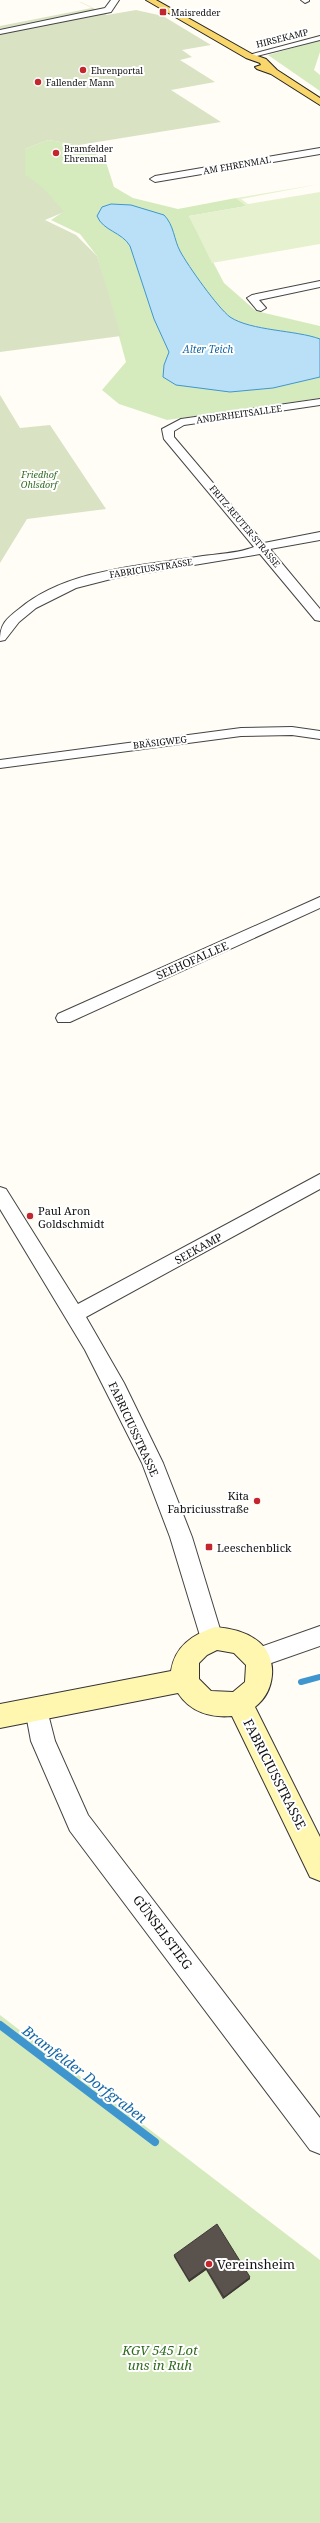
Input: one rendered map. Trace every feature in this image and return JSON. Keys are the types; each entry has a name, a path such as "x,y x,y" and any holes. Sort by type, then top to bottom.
{"main road":[{"path":"150,0 179,15 249,56 250,61 274,72 320,102"},
{"path":"165,0 178,9 179,15"}],"street":[{"path":"0,32 108,10 115,0"},
{"name":"HIRSEKAMP","path":"249,56 320,38"},
{"name":"AM EHRENMAL","path":"155,179 320,151"},
{"path":"261,308 252,298 320,284"},
{"name":"ANDERHEITSALLEE","path":"168,437 168,428 181,422 320,402"},
{"name":"FRITZ-REUTER-STRASSE","path":"168,437 320,617"},
{"name":"FABRICIUSSTRASSE","path":"0,637 5,630 28,608 58,590 90,578 253,552 272,544 320,536"},
{"name":"BRÄSIGWEG","path":"0,764 241,732 292,731 320,735"},
{"name":"SEEHOFALLEE","path":"64,1018 320,902"},
{"name":"SEEKAMP","path":"76,1314 320,1181"},
{"name":"FABRICIUSSTRASSE","path":"0,1194 76,1314 118,1393 169,1504 212,1639"},
{"path":"257,1658 320,1636"},
{"path":"228,1638 240,1642 250,1649 257,1658 260,1668 256,1689 239,1703 217,1706 206,1702 189,1689 185,1680 184,1669 186,1658 193,1649 212,1639 228,1638"},
{"path":"0,1716 185,1680"},
{"name":"FABRICIUSSTRASSE","path":"239,1703 320,1867"},
{"name":"GÜNSELSTIEG","path":"38,1709 42,1741 79,1822 320,2140"}],"green space":[{"path":"44,0 81,2 107,15 136,10 163,16 211,45 182,50 192,57 180,60 215,82 171,90 221,122 79,145 48,140 25,149 25,174 45,190 64,212 45,220 76,235 97,256 121,336 0,352 0,26 92,8 80,2"},
{"path":"320,40 320,52 314,70 320,75 320,91 268,55"},
{"path":"48,140 79,145 105,159 114,187 133,198 178,209 236,198 247,206 189,216 224,283 256,311 320,326 320,398 167,420 119,404 102,390 126,362 97,256 80,234 51,220 63,212 25,174 25,149"},
{"path":"320,184 241,199 248,204 320,192 320,244 212,263 189,216 246,206 236,198"},
{"name":"Friedhof Ohlsdorf","path":"0,395 20,428 50,425 106,509 27,519 0,563"},
{"name":"KGV 545 Lot uns in Ruh","path":"0,2015 320,2260 320,2523 0,2523"}],"water":[{"name":"Alter Teich","path":"111,204 131,205 164,215 170,223 180,251 211,296 230,317 239,322 261,328 320,339 320,377 273,388 230,392 176,385 163,377 164,365 169,352 154,319 130,246 127,241 104,225 97,216 102,207"}],"building":[{"name":"Vereinsheim","path":"217,2224 250,2277 224,2297 206,2268 189,2280 174,2255"}],"waterway":[{"path":"301,1682 320,1677"},
{"name":"Bramfelder Dorfgraben","path":"0,2025 155,2142"}],"place":[{"name":"Maisredder","path":"163,12"},
{"name":"Ehrenportal","path":"83,70"},
{"name":"Fallender Mann","path":"38,82"},
{"name":"Bramfelder Ehrenmal","path":"56,153"},
{"name":"Paul Aron Goldschmidt","path":"30,1216"},
{"name":"Kita Fabriciusstraße","path":"257,1501"},
{"name":"Leeschenblick","path":"209,1547"},
{"name":"Vereinsheim","path":"209,2264"}]}
